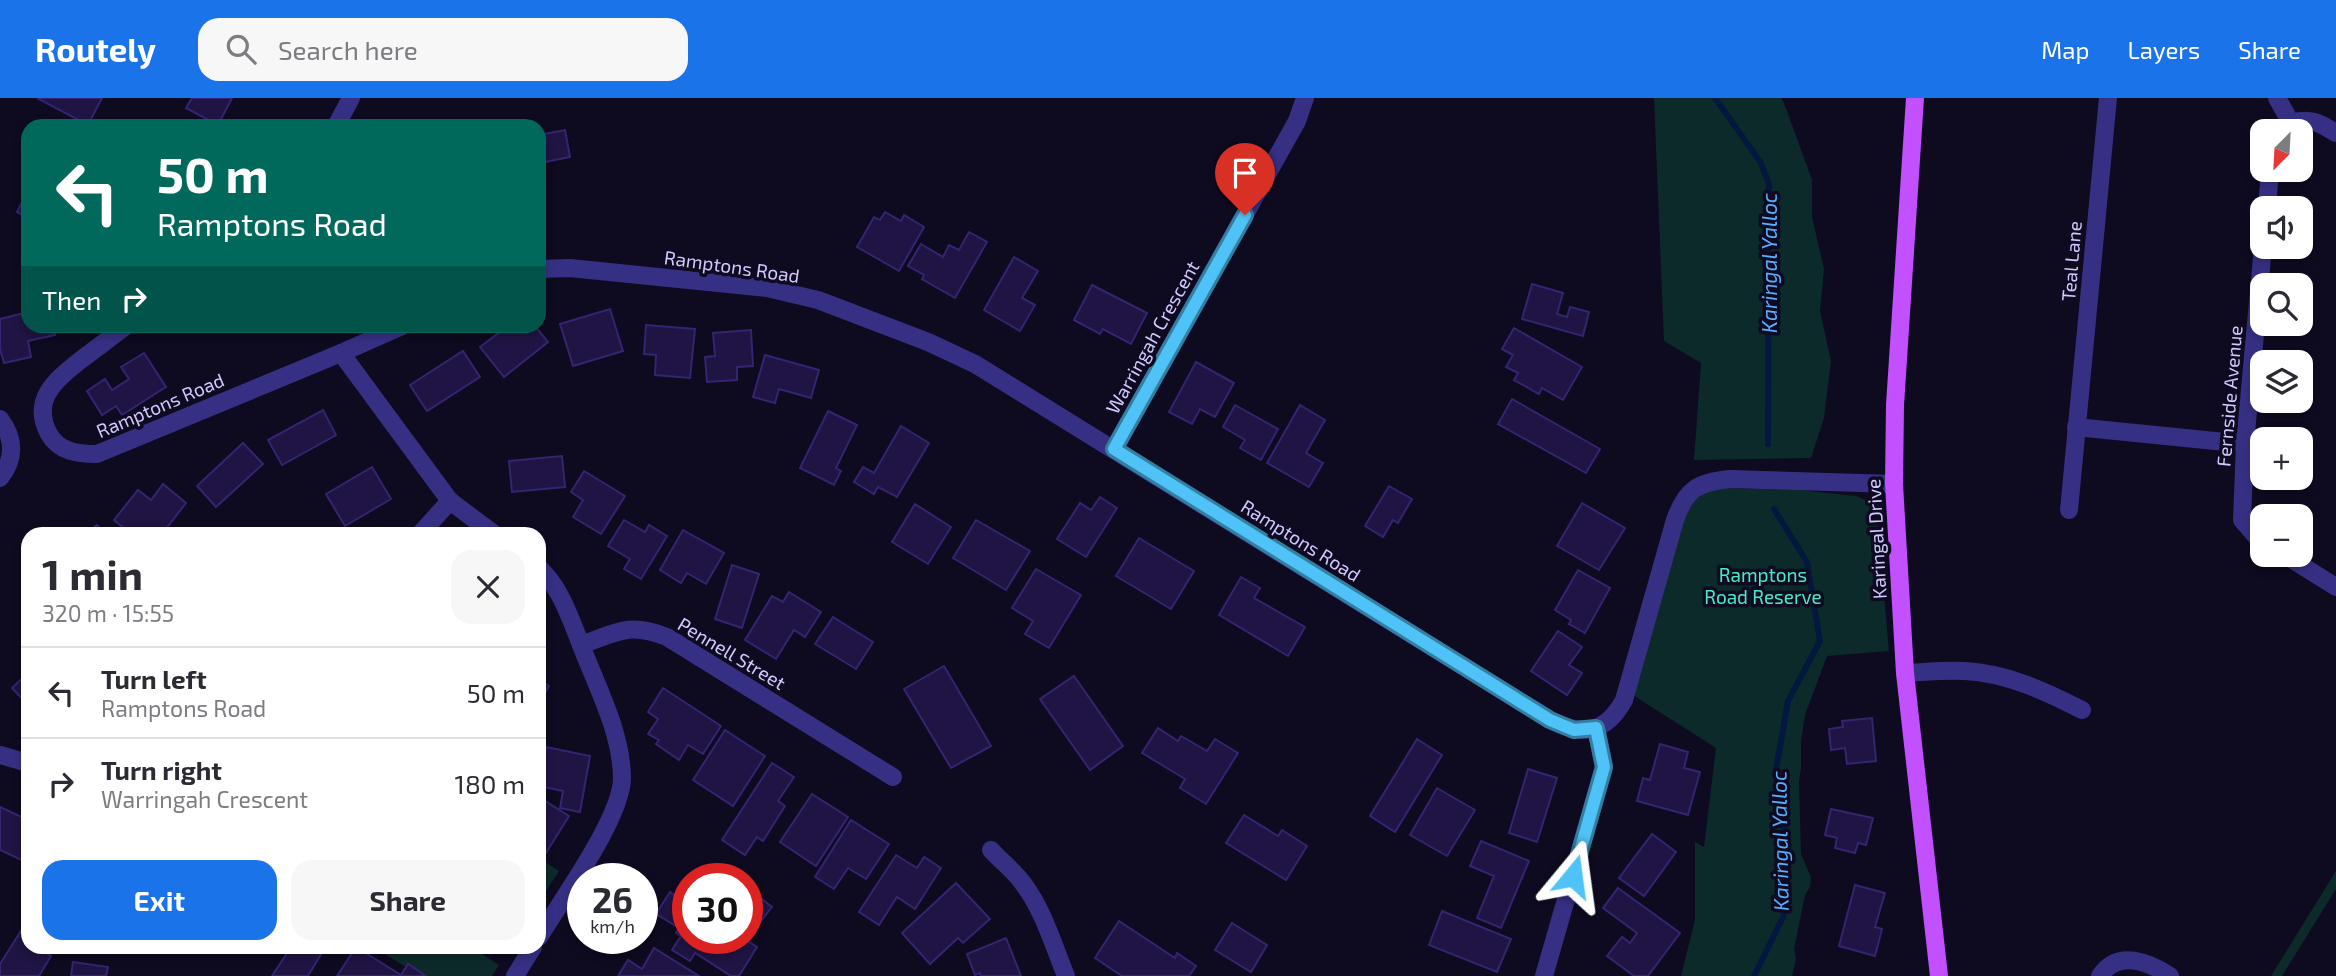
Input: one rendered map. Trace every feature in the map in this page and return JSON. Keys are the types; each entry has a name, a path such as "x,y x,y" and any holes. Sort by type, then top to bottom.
{"main road":[{"name":"Karingal Drive","path":"1915,98 1895,405 1894,484 1905,673 1939,976"}],"street":[{"path":"340,119 351,98"},
{"name":"Warringah Crescent","path":"1114,449 1297,121 1305,98"},
{"name":"Teal Lane","path":"2069,510 2108,98"},
{"path":"2277,98 2284,119"},
{"path":"2314,121 2336,133"},
{"name":"Fernside Avenue","path":"2250,529 2242,520 2245,444 2262,259"},
{"name":"Ramptons Road","path":"546,269 570,268 767,288 818,300 953,353 1114,449 1550,720 1574,730 1596,728"},
{"name":"Ramptons Road","path":"117,333 58,378 47,393 42,406 43,422 52,439 65,449 80,454 97,454 386,333"},
{"path":"341,353 450,501 485,527"},
{"path":"0,419 11,440 12,453 8,468 0,478"},
{"path":"2076,427 2245,444"},
{"path":"1544,976 1604,767 1596,728 1611,718 1624,700 1675,520 1685,498 1693,490 1715,480 1894,484"},
{"path":"426,527 450,501"},
{"path":"2304,567 2336,587"},
{"path":"546,575 562,598 615,734 621,760 622,781 618,801 608,824 546,926"},
{"name":"Pennell Street","path":"580,645 624,629 647,629 667,637 893,777"},
{"path":"1905,673 1966,671 1998,676 2030,685 2082,710"},
{"path":"0,755 21,761"},
{"path":"991,850 1031,894 1066,976"},
{"path":"515,976 529,954"},
{"path":"2100,976 2118,962 2131,960 2145,962 2170,976"}],"green space":[{"path":"1654,98 1781,98 1784,103 1812,180 1812,217 1824,269 1820,311 1831,361 1824,418 1811,458 1694,460 1701,363 1664,341"},
{"name":"Ramptons Road Reserve","path":"1723,488 1800,490 1856,496 1873,505 1877,517 1889,651 1827,656 1805,715 1799,781 1801,854 1811,877 1794,949 1796,959 1792,976 1681,976 1695,920 1695,842 1704,847 1716,748 1633,695 1687,509 1702,495"},
{"path":"546,863 559,871 546,891"},
{"path":"2336,871 2336,889 2282,976 2271,976"},
{"path":"385,954 482,954 499,965 492,976 420,976"}],"building":[{"path":"37,98 102,98 91,119 77,119"},
{"path":"192,98 232,98 221,119 207,119 186,108"},
{"path":"565,130 570,157 546,162 546,134"},
{"path":"885,212 901,221 904,215 924,227 899,271 857,247 874,217 880,220"},
{"path":"969,232 987,242 955,298 922,279 924,275 908,266 921,244 943,257 949,245 959,250"},
{"path":"1014,257 1038,271 1022,298 1035,305 1020,331 984,310"},
{"path":"1532,284 1563,293 1557,314 1567,317 1570,307 1589,312 1583,336 1522,319"},
{"path":"1092,285 1147,313 1131,344 1103,329 1100,334 1074,320"},
{"path":"610,309 623,351 573,366 560,324"},
{"path":"21,314 21,333 55,335 28,341 31,357 4,363 0,349 0,319"},
{"path":"646,325 695,329 690,378 655,375 656,355 644,354"},
{"path":"1514,328 1582,367 1563,400 1542,388 1539,394 1514,380 1518,373 1506,367 1513,355 1502,349"},
{"path":"751,330 753,366 737,367 737,380 707,382 705,357 715,356 713,333"},
{"path":"499,333 541,333 548,342 504,377 480,347"},
{"path":"463,351 480,377 427,411 410,385"},
{"path":"144,353 166,387 122,415 116,406 102,415 87,391 105,379 112,390 129,379 121,367"},
{"path":"765,355 819,370 811,398 779,389 775,403 753,397"},
{"path":"1196,362 1234,383 1215,417 1200,409 1192,424 1169,412"},
{"path":"1512,399 1600,449 1586,473 1498,424"},
{"path":"1235,405 1278,429 1261,460 1240,448 1245,440 1223,427"},
{"path":"1300,405 1325,420 1306,453 1323,463 1309,487 1267,463"},
{"path":"323,410 336,435 282,465 268,440"},
{"path":"828,411 857,425 836,468 841,471 834,485 800,468"},
{"path":"901,426 929,443 897,497 878,487 874,494 854,482 863,467 874,473"},
{"path":"243,443 263,464 216,507 197,486"},
{"path":"562,456 565,487 512,492 509,461"},
{"path":"372,467 391,499 345,526 326,494"},
{"path":"584,471 625,496 601,534 573,517 583,500 571,492"},
{"path":"163,484 186,503 167,527 122,527 114,520 138,490 151,500"},
{"path":"1389,486 1412,499 1398,523 1393,520 1383,537 1365,526"},
{"path":"1100,497 1117,508 1086,557 1057,539 1080,503 1091,510"},
{"path":"1582,503 1625,528 1599,570 1557,546"},
{"path":"915,504 951,527 928,564 892,542"},
{"path":"624,520 645,532 649,525 667,536 641,579 624,569 630,559 608,546"},
{"path":"976,520 1030,551 1006,590 953,558"},
{"path":"683,530 724,553 706,584 687,573 681,583 660,570"},
{"path":"1139,538 1194,571 1171,609 1116,576"},
{"path":"732,565 759,574 742,628 715,619"},
{"path":"1036,569 1081,595 1049,648 1025,634 1033,621 1012,608"},
{"path":"1578,570 1610,588 1585,633 1569,624 1571,620 1555,610"},
{"path":"1241,577 1260,588 1254,598 1305,627 1288,656 1219,615"},
{"path":"789,592 821,612 805,637 794,630 776,659 745,640 772,596 783,602"},
{"path":"833,617 873,642 856,669 815,644"},
{"path":"1558,631 1582,647 1569,665 1582,673 1567,695 1531,671"},
{"path":"944,666 991,746 951,768 904,689"},
{"path":"1074,676 1123,746 1090,770 1040,699"},
{"path":"21,680 21,698 12,688"},
{"path":"663,688 721,726 703,754 688,745 679,760 656,744 659,740 648,734 658,719 648,712"},
{"path":"1872,718 1876,761 1847,764 1845,748 1831,750 1829,729 1843,727 1842,721"},
{"path":"1158,728 1178,741 1181,736 1207,751 1215,739 1238,753 1206,804 1180,788 1185,779 1142,753"},
{"path":"725,730 765,756 733,806 693,780"},
{"path":"1417,739 1442,755 1395,832 1370,816"},
{"path":"1660,744 1688,752 1684,768 1700,772 1688,815 1637,801 1643,778 1650,780"},
{"path":"546,747 590,756 580,812 560,808 563,791 546,787"},
{"path":"772,763 794,777 778,801 785,806 763,841 757,837 745,855 722,840"},
{"path":"1528,769 1557,778 1537,842 1509,833"},
{"path":"1437,788 1475,810 1447,856 1410,835"},
{"path":"812,794 848,817 816,866 780,842"},
{"path":"546,801 569,816 546,853"},
{"path":"0,807 21,817 21,860 0,850"},
{"path":"1831,809 1873,818 1866,845 1858,843 1855,853 1835,848 1837,838 1825,835"},
{"path":"1244,815 1278,836 1282,830 1307,846 1286,880 1226,843"},
{"path":"851,820 889,844 866,879 848,868 834,889 815,877"},
{"path":"1652,834 1676,852 1644,896 1619,878"},
{"path":"1481,841 1529,861 1501,928 1477,918 1494,876 1470,866"},
{"path":"896,855 917,868 924,857 941,868 915,909 897,897 879,925 859,912"},
{"path":"956,883 990,919 963,943 958,938 930,964 902,933"},
{"path":"1855,885 1885,893 1875,927 1882,929 1875,956 1839,946"},
{"path":"1618,888 1680,933 1648,976 1634,976 1607,956 1622,937 1630,943 1637,933 1603,908"},
{"path":"670,892 672,893 672,924 658,915"},
{"path":"763,900 772,907 763,918"},
{"path":"1442,911 1511,939 1497,972 1429,945"},
{"path":"1119,921 1175,958 1177,953 1196,966 1189,976 1122,976 1095,958"},
{"path":"1232,923 1267,945 1251,972 1215,950"},
{"path":"21,931 21,954 51,956 39,976 0,976 0,964"},
{"path":"1006,938 1021,976 981,976 980,973 975,975 967,954"},
{"path":"658,950 699,976 618,976 628,960 642,969 651,954 658,954"},
{"path":"286,954 321,954 308,976 272,976"},
{"path":"351,954 367,954 401,975 408,964 426,976 337,976"},
{"path":"679,954 694,954 690,961"},
{"path":"697,954 753,954 739,976 731,976"},
{"path":"73,962 108,967 106,976 71,976"}],"waterway":[{"name":"Karingal Yalloc","path":"1715,98 1761,163 1769,184 1768,444"},
{"name":"Karingal Yalloc","path":"1754,976 1784,915 1786,885 1783,815 1776,770 1788,701 1820,641 1807,562 1774,509"}],"route":[{"path":"1245,215 1114,449 1550,720 1574,730 1596,728 1604,767 1573,876"}]}
